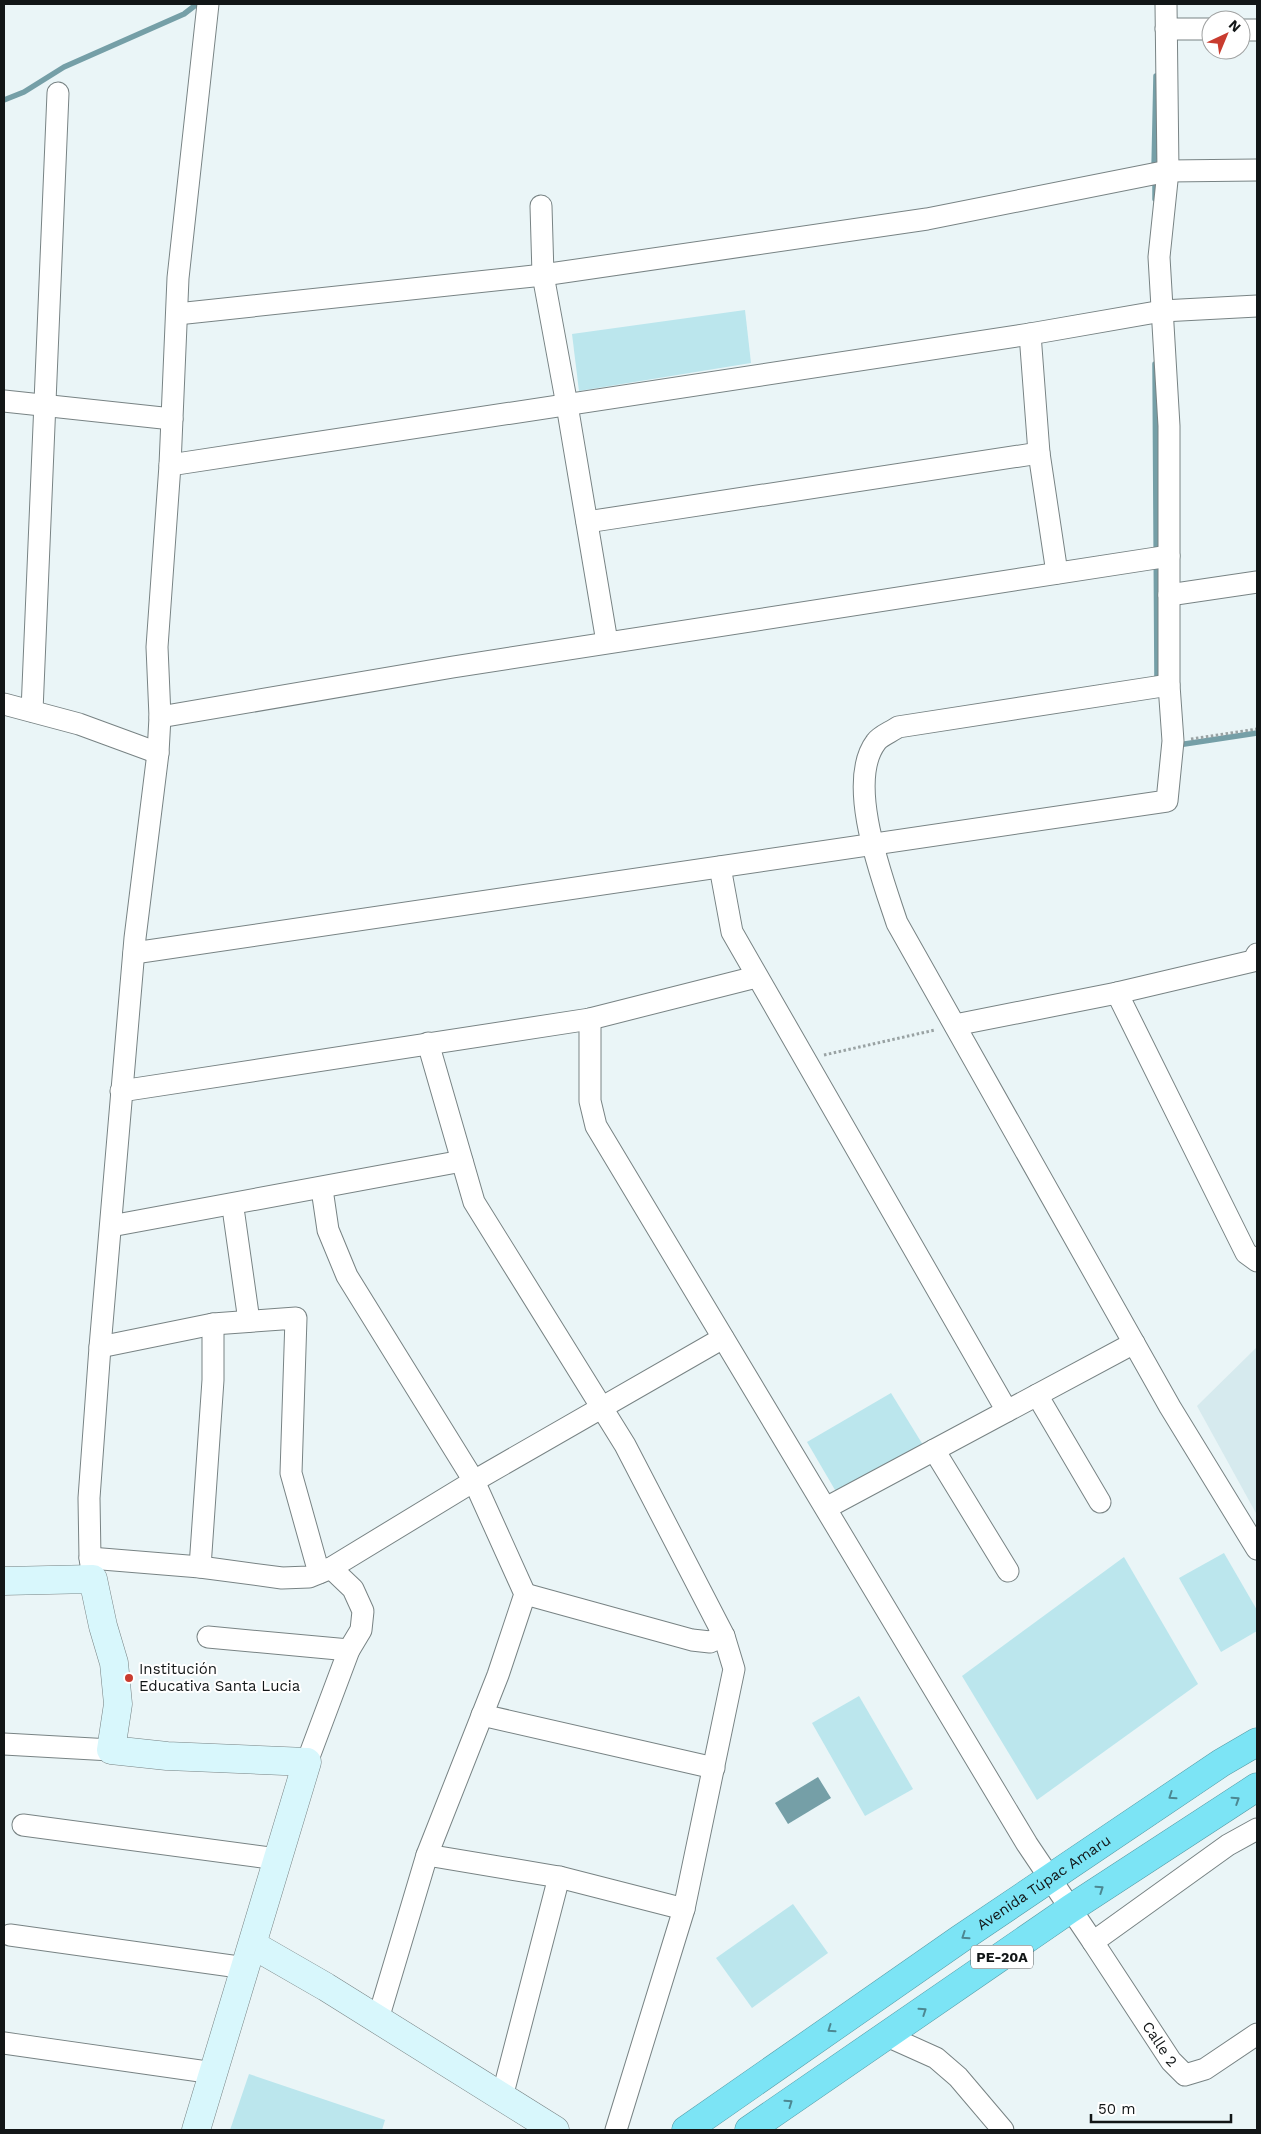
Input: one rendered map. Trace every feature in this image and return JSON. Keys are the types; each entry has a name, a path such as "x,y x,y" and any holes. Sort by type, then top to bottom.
{"highway":[{"name":"Avenida Túpac Amaru","path":"686,2130 1221,1763 1257,1742"},
{"name":"PE-20A","path":"749,2130 1070,1909 1257,1787"}],"street":[{"path":"134,954 1167,801 1173,742 1169,685 1170,426 1159,257 1168,171 1166,4"},
{"path":"111,1750 118,1704 114,1663 103,1626 92,1568 89,1498 121,1091 134,954 158,753 160,717 157,648 170,465 178,278 211,6"},
{"path":"1166,29 1201,29"},
{"path":"32,711 58,93"},
{"path":"177,314 543,276 927,219 1168,171 1257,170"},
{"path":"541,206 543,276 607,642"},
{"path":"170,465 1030,334 1162,310 1257,306"},
{"path":"1030,334 1039,453 1057,573"},
{"path":"4,401 172,419"},
{"path":"587,522 1039,453"},
{"path":"160,717 607,642 1169,556"},
{"path":"1169,595 1257,582"},
{"path":"1169,685 898,728 876,742 865,763 864,786 871,845 897,923 1170,1407 1257,1549"},
{"path":"4,704 78,724 158,753"},
{"path":"720,867 732,932 1007,1411"},
{"path":"955,1025 1117,993 1256,960"},
{"path":"121,1091 590,1019 756,976"},
{"path":"1117,993 1246,1253 1257,1261"},
{"path":"590,1019 590,1100 596,1126 1049,1880 1093,1942 1228,1845 1257,1829"},
{"path":"428,1043 474,1202 625,1445 724,1636 734,1669 684,1909 616,2130"},
{"path":"111,1226 462,1161"},
{"path":"323,1196 328,1230 347,1276 474,1480 525,1594 482,1715 427,1855 378,2019"},
{"path":"234,1215 249,1321"},
{"path":"100,1348 213,1324 296,1318 291,1473 325,1570 353,1589 363,1611 361,1630 349,1650 307,1762 196,2130"},
{"path":"200,1567 213,1380 213,1324"},
{"path":"4,1581 92,1568 200,1567 282,1578 309,1577 325,1570 474,1480 723,1338"},
{"path":"826,1508 1134,1343"},
{"path":"1037,1396 1100,1502"},
{"path":"934,1450 1008,1571"},
{"path":"525,1594 692,1640 710,1642 724,1636"},
{"path":"208,1637 349,1650"},
{"path":"482,1715 714,1768"},
{"path":"4,1744 111,1750 167,1756 307,1762"},
{"path":"23,1825 277,1859"},
{"path":"427,1855 559,1877 684,1909"},
{"path":"502,2097 559,1877"},
{"path":"10,1936 250,1956 378,2019 555,2130"},
{"name":"Calle 2","path":"1093,1942 1171,2061 1185,2075 1205,2069 1257,2034"},
{"path":"887,2036 936,2058 958,2077 1003,2130"},
{"path":"4,2043 214,2073"}],"path":[{"path":"1173,742 1257,729"},
{"path":"804,1060 955,1025"}],"shaded area":[{"path":"745,310 751,363 579,391 572,334"},
{"path":"1257,1347 1257,1515 1197,1406"},
{"path":"891,1393 923,1445 838,1495 807,1442"},
{"path":"1224,1553 1257,1610 1257,1631 1221,1652 1179,1578"},
{"path":"1124,1557 1198,1684 1037,1800 962,1676"},
{"path":"859,1696 913,1789 865,1816 812,1723"},
{"path":"818,1777 831,1798 788,1824 775,1803"},
{"path":"793,1904 828,1953 752,2008 716,1958"},
{"path":"249,2074 385,2120 382,2130 230,2130"}],"waterway":[{"path":"4,100 24,92 64,67 184,14 197,4"},
{"path":"1154,169 1156,76"},
{"path":"1155,179 1155,199"},
{"path":"1155,364 1157,682"},
{"path":"1178,745 1257,733"}],"place":[{"name":"Institución Educativa Santa Lucia","path":"129,1678"}]}
